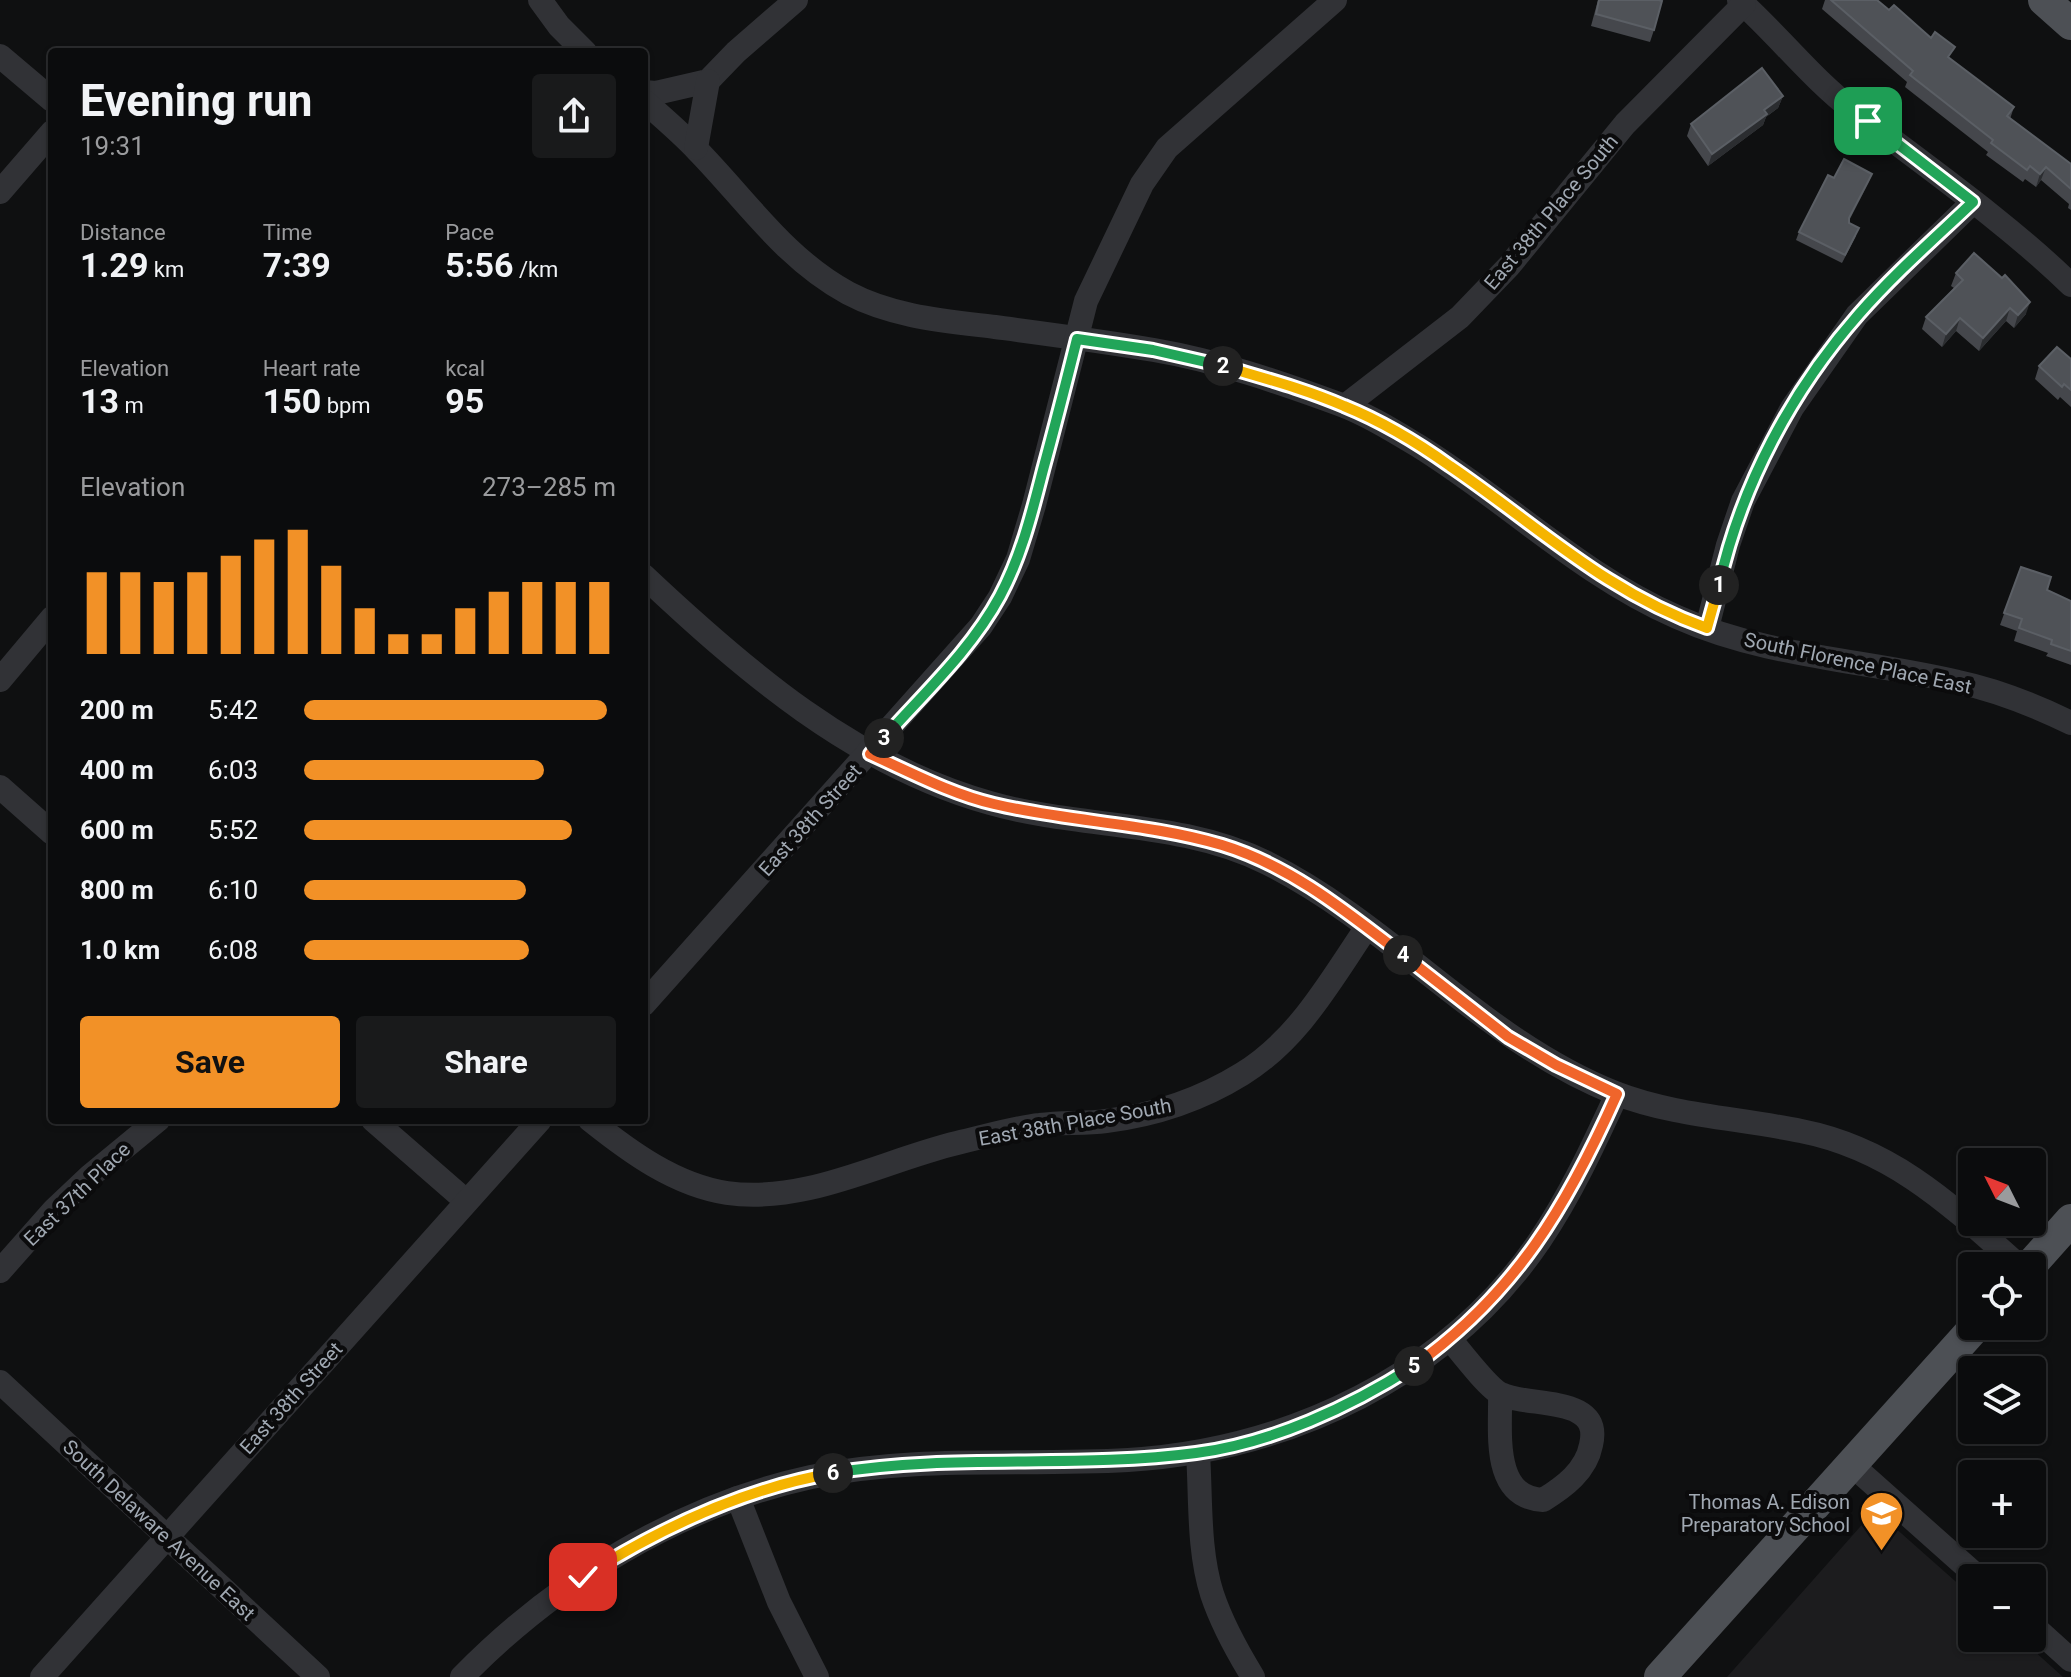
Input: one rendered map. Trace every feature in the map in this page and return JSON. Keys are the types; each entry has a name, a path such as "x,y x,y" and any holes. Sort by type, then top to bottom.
{"main road":[{"path":"2044,0 2071,24"},
{"path":"2042,1252 2071,1220"},
{"path":"1660,1677 1964,1340"}],"street":[{"path":"540,0 559,26 581,48"},
{"path":"648,92 708,81 796,0"},
{"name":"East 38th Street","path":"648,993 870,754 981,626 1000,597 1020,551 1086,301 1142,184 1167,148 1335,0"},
{"path":"1742,2 1792,55 1853,111 1973,202 2071,285"},
{"name":"East 38th Place South","path":"1345,406 1460,317 1509,266 1625,124 1742,2"},
{"path":"0,56 48,97"},
{"path":"696,148 708,81"},
{"name":"South Florence Place East","path":"648,105 696,148 777,240 824,279 850,294 877,305 936,320 1153,350 1212,362 1345,406 1399,434 1450,466 1577,561 1632,596 1707,628 1793,652 1961,682 2071,723"},
{"path":"0,192 48,137"},
{"path":"1707,628 1728,545 1743,501 1792,408 1857,315 1973,202"},
{"path":"648,580 720,647 817,721 870,754 933,784 992,804 1175,834 1223,845 1261,860 1309,885 1508,1037 1556,1065 1617,1094 1690,1113 1804,1131 1854,1146 1918,1179 2003,1252"},
{"path":"0,680 48,623"},
{"path":"0,787 48,829"},
{"name":"East 38th Place South","path":"596,1124 654,1165 694,1186 729,1193 775,1194 823,1184 952,1144 1039,1125 1105,1121 1158,1112 1200,1098 1244,1073 1279,1046 1308,1015 1367,927"},
{"path":"462,1677 491,1647 583,1577 638,1542 738,1498 809,1477 869,1467 926,1462 1128,1460 1198,1453 1284,1430 1386,1384 1450,1339 1502,1288 1538,1243 1587,1160 1617,1094"},
{"name":"East 37th Place","path":"0,1271 72,1193 153,1124"},
{"path":"378,1124 466,1201"},
{"name":"East 38th Street","path":"42,1677 536,1124"},
{"path":"1450,1339 1500,1394 1572,1408 1583,1416 1592,1429 1587,1458 1576,1475 1543,1500 1529,1499 1515,1491 1508,1480 1503,1465 1500,1394"},
{"name":"South Delaware Avenue East","path":"0,1382 318,1677"},
{"path":"1198,1453 1205,1562 1211,1592 1235,1649 1253,1677"},
{"path":"1852,1465 1963,1564"},
{"path":"738,1498 779,1602 817,1677"},
{"path":"2046,1638 2071,1660"}],"shaded area":[{"name":"Thomas A. Edison Preparatory School","path":"1875,1510 1958,1584 1958,1652 2035,1652 2063,1677 1727,1677"}],"building":[{"path":"1599,0 1662,1 1654,30 1596,14"},
{"path":"1831,0 1877,0 1889,10 1894,5 1931,38 1935,32 1955,47 1948,57 2014,107 2007,116 2071,164 2071,189 2046,167 2040,174 2030,166 2027,170 1991,143 1993,140 1910,75 1913,71"},
{"path":"1762,68 1783,96 1764,110 1767,114 1712,154 1691,124"},
{"path":"1844,159 1872,174 1849,218 1849,223 1859,228 1845,255 1799,232 1828,175 1834,178"},
{"path":"1974,253 2002,278 2005,275 2030,302 2018,315 2010,308 1983,338 1960,318 1946,334 1926,317 1963,280 1956,273"},
{"path":"2057,347 2071,359 2071,390 2064,384 2062,387 2039,366"},
{"path":"2021,567 2051,577 2047,590 2071,601 2071,651 2019,628 2022,619 2004,613"}],"place":[{"name":"Thomas A. Edison Preparatory School","path":"1881,1553"}],"route":[{"path":"583,1577 638,1542 695,1515 738,1498 809,1477 926,1462 1128,1460 1198,1453 1284,1430 1386,1384 1450,1339 1502,1288 1538,1243 1566,1200 1617,1094 1556,1065 1508,1037 1309,885 1261,860 1223,845 1175,834 992,804 933,784 870,754 961,652 1000,597 1018,559 1077,339 1212,362 1345,406 1399,434 1450,466 1577,561 1632,596 1707,628 1728,545 1743,501 1792,408 1857,315 1973,202 1868,121"}]}
